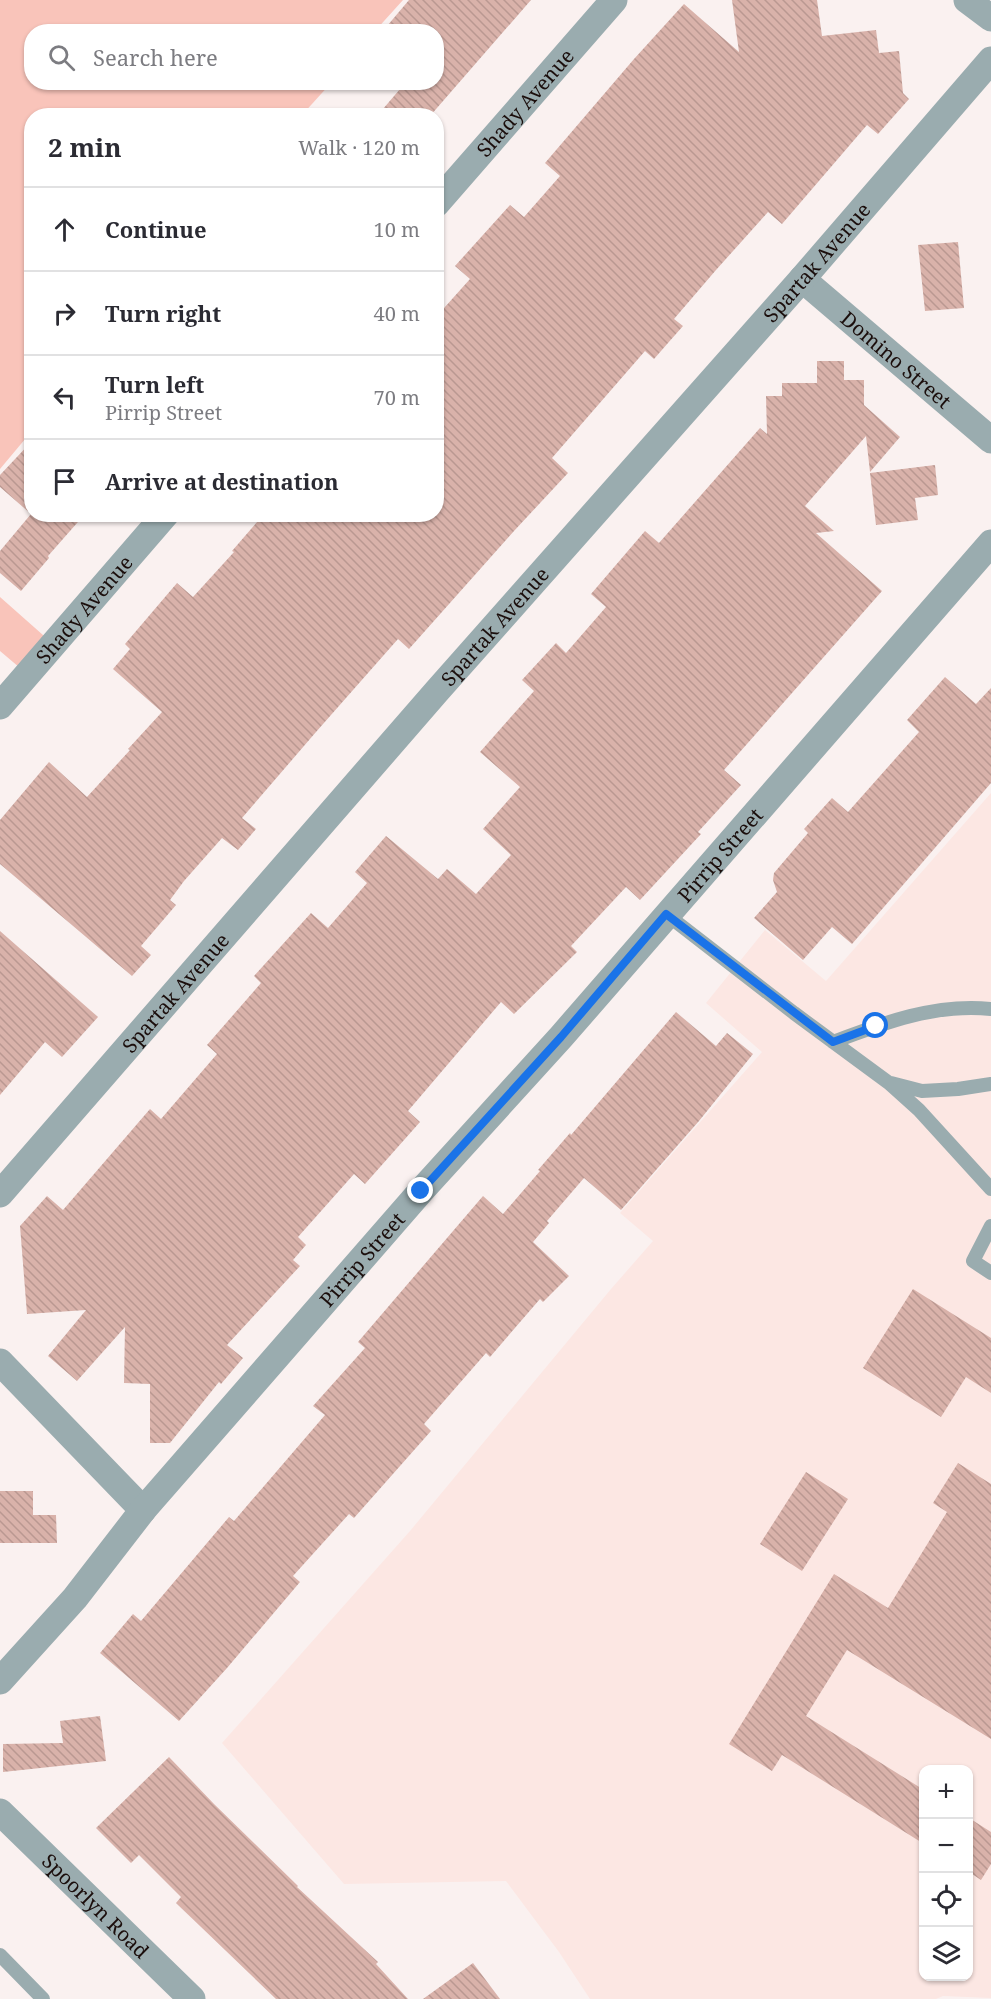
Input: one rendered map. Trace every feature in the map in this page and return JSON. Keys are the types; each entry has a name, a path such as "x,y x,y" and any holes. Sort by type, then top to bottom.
{"street":[{"name":"Shady Avenue","path":"444,195 614,0"},
{"path":"967,0 991,18"},
{"name":"Spartak Avenue","path":"0,1194 437,691 802,279 991,60"},
{"name":"Domino Street","path":"802,279 991,440"},
{"name":"Shady Avenue","path":"0,706 159,522"},
{"name":"Pirrip Street","path":"0,1682 75,1598 143,1510 421,1191 561,1037 991,543"},
{"path":"0,1362 143,1510"},
{"name":"Spoorlyn Road","path":"0,1812 192,1999"}],"lane":[{"path":"666,914 889,1083 919,1110 991,1189"},
{"path":"833,1042 876,1026 932,1011 991,1010"},
{"path":"889,1083 922,1091 991,1084"},
{"path":"991,1226 973,1262 991,1273"},
{"path":"0,1954 42,1999"}],"shaded area":[{"path":"0,0 403,0 381,24 24,24 24,90 325,90 308,108 24,108 24,440 0,469"},
{"path":"0,597 52,643 26,673 0,651"},
{"path":"991,793 991,1998 943,1996 936,1999 590,1999 559,1952 506,1881 344,1884 222,1743 410,1531 653,1241 620,1213 762,1052 706,1003 765,930 826,981"}],"building":[{"path":"409,0 531,0 437,108 384,108 399,90 444,90 444,24 389,24"},
{"path":"732,0 817,0 822,36 876,30 879,53 899,51 903,93 909,99 878,134 867,125 782,224 768,212 716,270 674,319 683,326 654,359 645,351 552,458 568,473 409,649 398,639 316,732 242,818 256,829 238,850 222,838 184,881 170,900 176,905 141,946 151,955 132,976 0,864 0,820 49,762 87,797 130,750 128,749 162,712 113,669 130,649 125,644 177,583 193,597 234,552 232,551 257,522 444,522 444,308 470,279 455,266 510,205 524,217 560,176 545,163 684,4 739,52"},
{"path":"958,242 964,308 925,311 918,245"},
{"path":"817,361 844,361 844,380 864,380 864,405 900,437 870,472 866,436 805,506 834,531 816,533 882,591 724,770 741,785 698,832 701,834 640,900 626,887 571,946 577,952 514,1014 501,1002 408,1111 420,1122 365,1184 354,1174 298,1237 306,1245 293,1260 300,1266 227,1345 243,1358 221,1384 219,1382 170,1443 150,1443 150,1384 124,1383 125,1327 77,1381 48,1356 86,1310 27,1314 20,1226 47,1196 63,1210 150,1109 161,1119 217,1054 207,1045 261,983 254,976 311,913 328,928 367,883 355,872 386,836 438,879 447,869 476,894 511,855 483,829 520,787 480,752 534,691 522,680 556,643 566,653 606,607 591,594 645,531 659,543 760,428 767,434 766,396 782,396 782,383 817,383"},
{"path":"24,450 24,508 0,487 0,475"},
{"path":"935,465 938,495 915,498 918,520 876,525 870,473"},
{"path":"24,522 78,522 21,591 0,573 0,551"},
{"path":"945,677 976,704 991,688 991,783 852,944 832,927 803,960 754,918 777,892 773,880 774,873 808,833 804,829 832,798 848,812 919,732 907,720"},
{"path":"0,931 98,1017 62,1057 45,1042 0,1095"},
{"path":"676,1012 716,1046 727,1033 753,1054 699,1121 621,1210 584,1178 547,1221 549,1223 533,1242 569,1276 543,1302 540,1299 490,1357 486,1353 424,1424 431,1431 354,1518 349,1514 293,1576 300,1582 179,1721 100,1653 133,1614 141,1621 229,1517 234,1521 325,1415 313,1406 365,1348 358,1342 483,1196 503,1214 540,1171 538,1170 570,1133 571,1135"},
{"path":"913,1289 991,1338 991,1393 966,1377 941,1417 863,1368"},
{"path":"958,1463 991,1484 991,1739 847,1650 806,1716 919,1787 919,1841 782,1755 772,1771 729,1744 834,1574 888,1608 947,1512 933,1503"},
{"path":"806,1472 848,1499 802,1571 760,1544"},
{"path":"0,1491 33,1491 33,1515 56,1515 57,1543 0,1543"},
{"path":"100,1716 106,1761 3,1772 3,1744 63,1743 60,1721"},
{"path":"169,1757 297,1887 378,1962 376,1964 408,1999 276,1999 176,1903 181,1897 139,1855 131,1863 96,1828"},
{"path":"973,1821 991,1832 991,1864 981,1880 973,1875"},
{"path":"473,1963 500,1999 423,1999"}],"route":[{"path":"421,1191 561,1037 666,914 833,1042 876,1026"}]}
